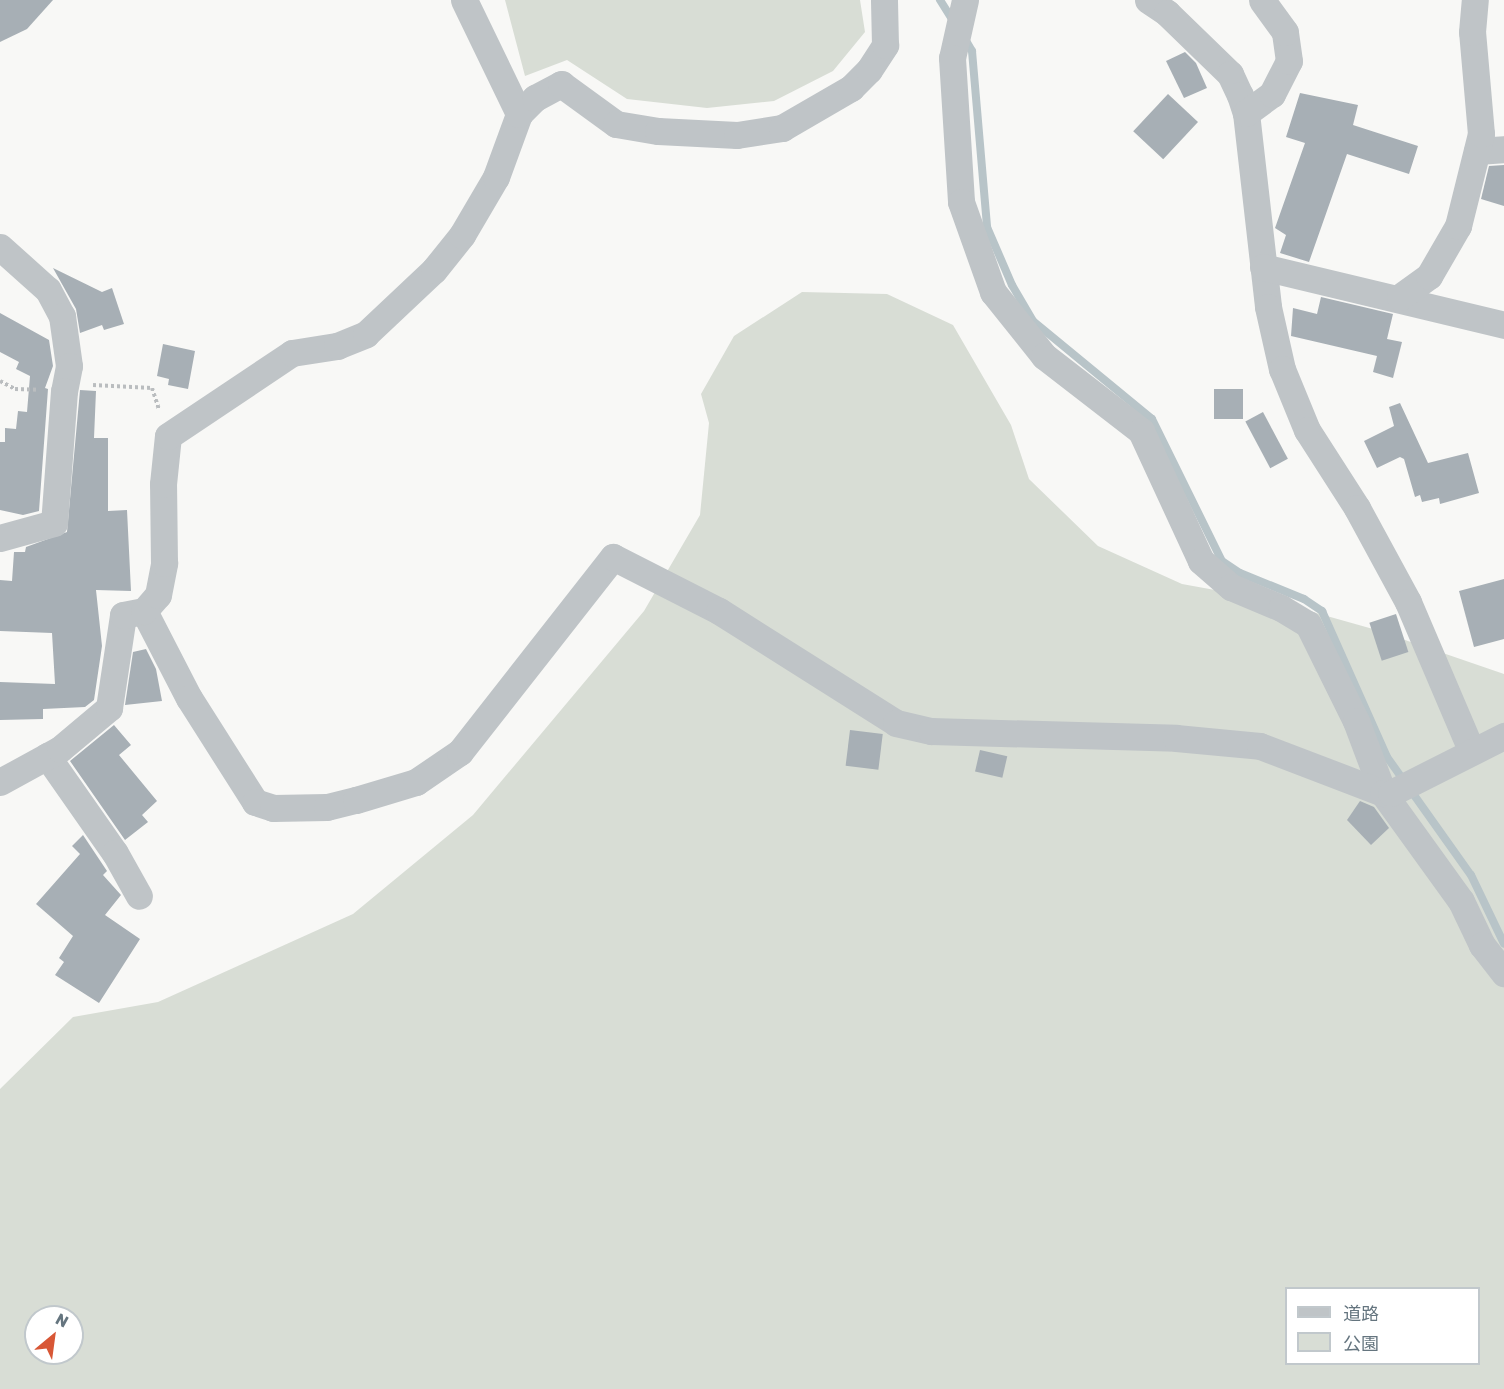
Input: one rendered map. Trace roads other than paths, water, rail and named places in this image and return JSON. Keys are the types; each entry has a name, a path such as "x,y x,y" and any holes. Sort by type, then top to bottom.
{"street":[{"path":"464,0 519,114"},
{"path":"0,782 47,756 96,723 109,708 123,615 144,610 158,595 164,563 163,484 168,436 292,353 337,346 366,334 434,270 462,235 496,177 519,114 535,98 561,84 616,124 714,135 782,128 851,88 869,70 885,45 884,0"},
{"path":"1148,0 1167,13 1230,74 1246,113 1263,267 1282,369 1307,430 1357,508 1408,602 1471,750"},
{"path":"1246,113 1272,94 1289,61 1285,32 1262,0"},
{"path":"1400,297 1429,276 1448,248 1458,226 1477,151 1481,134 1472,33 1475,0"},
{"path":"966,1 952,58 961,202 993,292 1044,356 1141,431 1201,561 1231,587 1281,608 1308,624 1356,721 1437,864 1461,901 1482,945 1504,974"},
{"path":"1477,151 1504,149"},
{"path":"0,247 48,290 62,316 69,366 65,388 54,523 0,538"},
{"path":"1263,267 1400,297 1504,325"},
{"path":"144,610 189,698 255,802 273,808 327,807 376,794 416,782 460,752 613,557 719,611 896,723 975,735 1176,738 1260,746 1396,788 1504,736"},
{"path":"47,756 115,853 139,896"}],"waterway":[{"path":"940,0 953,21"},
{"path":"965,39 972,51 987,227 1012,285 1033,321 1152,419 1222,561 1240,573 1304,599 1322,611 1387,757 1471,875 1504,944"}]}
